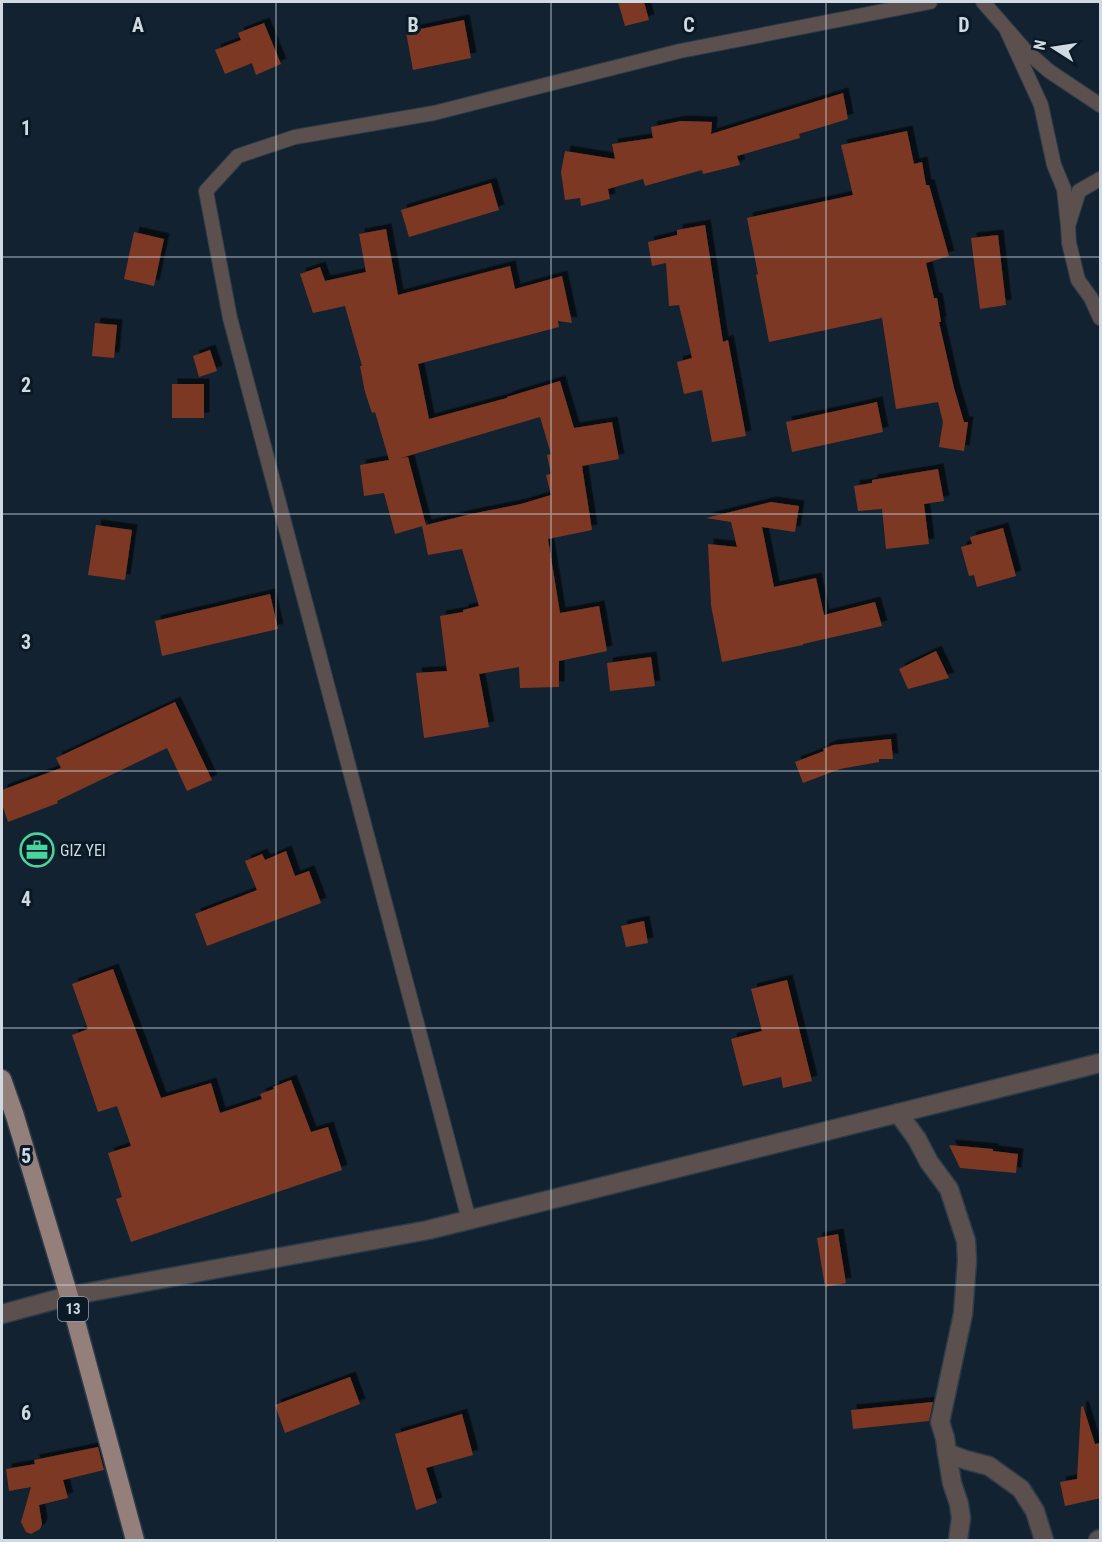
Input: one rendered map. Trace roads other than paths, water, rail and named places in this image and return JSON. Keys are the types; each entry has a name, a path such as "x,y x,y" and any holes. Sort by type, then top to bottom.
{"main road":[{"name":"13","path":"2,1079 69,1296 135,1540"}],"street":[{"path":"2,1314 69,1296 428,1230 1101,1063"},
{"path":"898,1113 948,1190 966,1241 967,1261 963,1314 940,1422 960,1511 958,1540"},
{"path":"947,1453 989,1466 1021,1489 1035,1511 1044,1540"}],"lane":[{"path":"468,1220 230,318 206,191 238,156 295,137 434,113 680,51 930,2"},
{"path":"983,2 1025,50 1049,71 1101,105"},
{"path":"1007,30 1041,105 1054,165 1064,189 1069,243 1078,280 1091,298 1101,318"},
{"path":"1068,226 1079,191 1101,179"}],"place":[{"name":"GIZ YEI","path":"37,850"}]}
